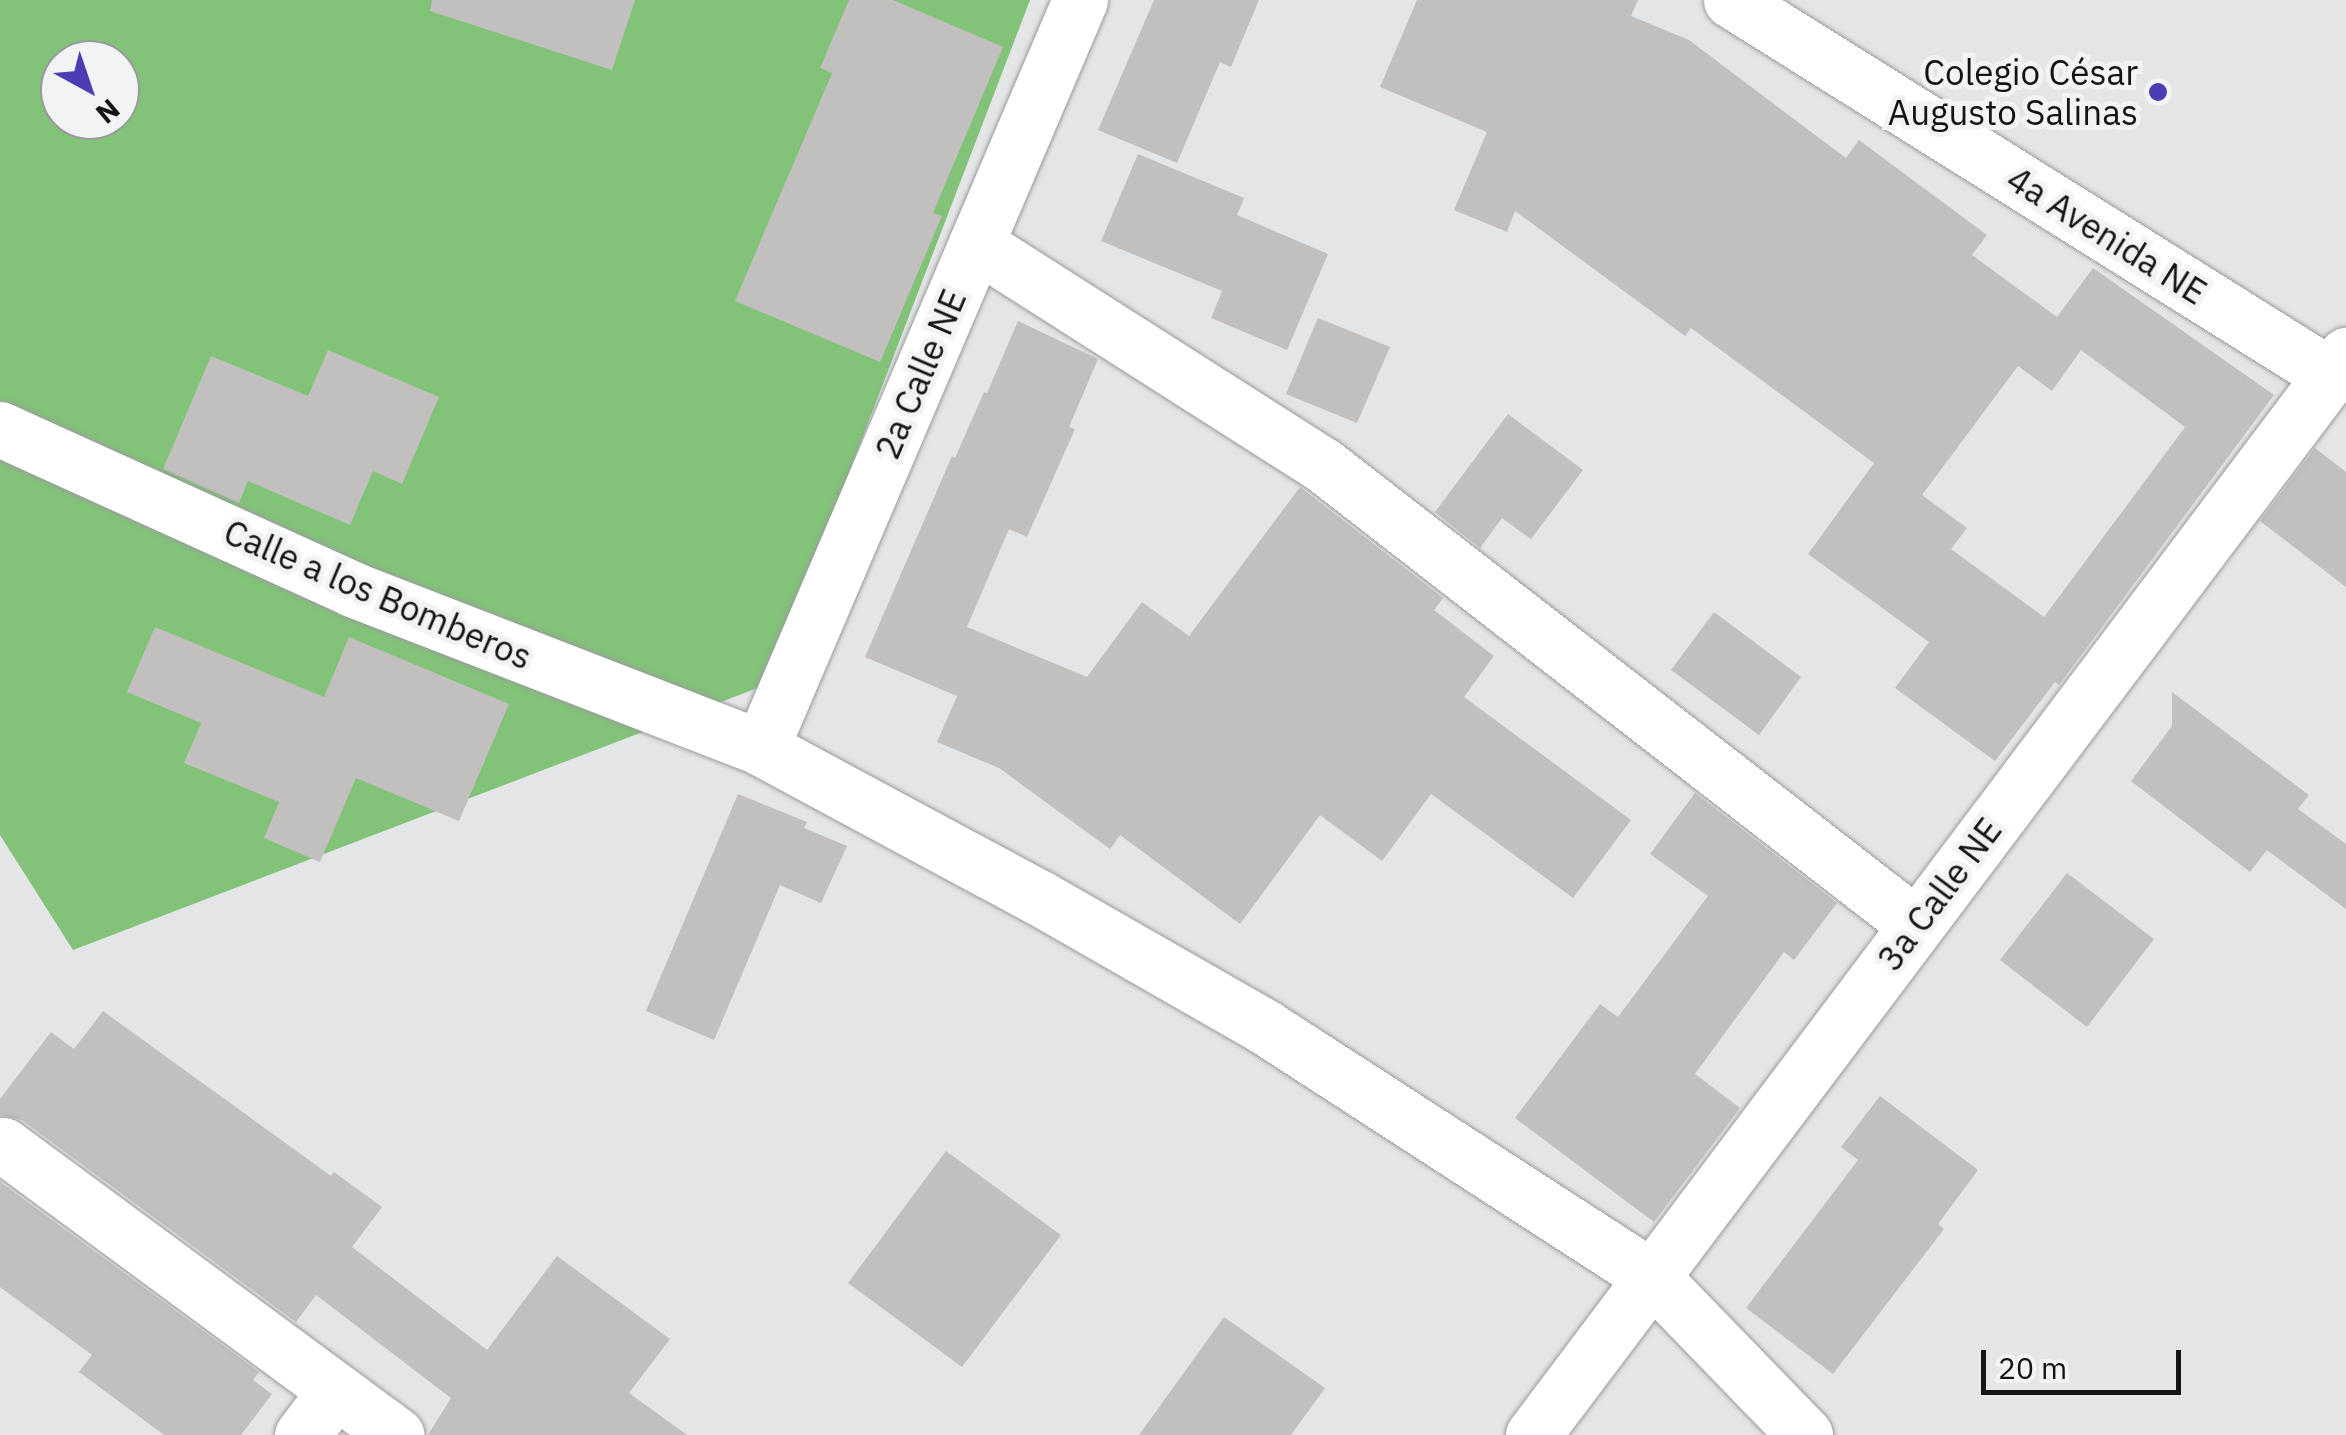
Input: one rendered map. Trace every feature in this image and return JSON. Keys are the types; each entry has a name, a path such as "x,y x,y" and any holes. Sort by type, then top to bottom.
{"street":[{"name":"2a Calle NE","path":"761,748 1080,0"},
{"name":"4a Avenida NE","path":"1731,0 2338,365"},
{"path":"976,244 1323,465 1916,925"},
{"name":"3a Calle NE","path":"1534,1435 2338,365"},
{"name":"Calle a los Bomberos","path":"0,429 352,589 761,748 1040,898 1266,1027 1652,1277 1806,1435"},
{"path":"3,1145 397,1435"},
{"path":"302,1435 336,1390"}],"green space":[{"path":"0,0 1030,0 768,684 73,950 0,835"}],"building":[{"path":"432,0 635,0 612,70 430,11"},
{"path":"849,0 893,0 1003,47 933,213 942,216 880,362 735,301 832,73 820,68"},
{"path":"1154,0 1259,0 1231,67 1220,62 1177,163 1098,130"},
{"path":"1417,0 1638,0 1631,16 1689,40 1846,158 1859,140 1987,235 1972,255 2057,317 2093,268 2274,395 2059,685 2055,682 1995,761 1895,688 1929,642 1808,554 1874,463 1691,328 1685,336 1515,211 1507,232 1454,210 1487,132 1380,87","holes":["2081,350 2185,427 2044,617 1951,549 1967,528 1922,495 2018,366 2052,391"]},
{"path":"1138,154 1244,198 1237,215 1328,254 1287,350 1211,318 1222,291 1101,241"},
{"path":"1318,318 1390,347 1357,423 1286,394"},
{"path":"1018,321 1098,359 1069,427 1075,429 1027,537 1009,529 967,627 1087,677 1142,602 1189,636 1300,487 1443,598 1434,610 1494,656 1464,697 1631,820 1573,898 1431,794 1382,861 1320,815 1240,924 1120,835 1110,849 999,768 937,742 957,696 865,657 952,456 955,458 984,392 987,393"},
{"path":"328,350 439,397 402,484 373,471 350,525 248,481 239,503 163,469 211,356 308,396"},
{"path":"1508,414 1583,470 1531,539 1502,518 1480,548 1435,512"},
{"path":"2315,448 2346,472 2346,587 2260,521"},
{"path":"1714,612 1801,677 1759,735 1671,670"},
{"path":"155,627 324,697 349,637 509,704 459,821 356,778 320,862 264,838 279,802 184,763 201,723 127,692"},
{"path":"2172,692 2309,795 2298,809 2346,844 2346,909 2267,850 2250,872 2131,781 2172,726"},
{"path":"1695,793 1837,903 1794,960 1784,952 1695,1074 1740,1108 1654,1222 1515,1118 1600,1004 1618,1017 1708,896 1650,854"},
{"path":"738,794 807,822 804,828 847,846 821,903 780,885 714,1040 646,1011"},
{"path":"2067,873 2154,939 2087,1027 2000,960"},
{"path":"103,1011 331,1176 334,1172 382,1207 352,1247 487,1350 557,1256 670,1339 629,1393 687,1435 428,1435 451,1398 316,1295 296,1322 22,1120 0,1115 0,1099 51,1032 74,1049"},
{"path":"1880,1096 1978,1170 1938,1224 1944,1229 1833,1374 1746,1308 1858,1160 1841,1147"},
{"path":"946,1151 1061,1235 962,1367 848,1283"},
{"path":"0,1182 259,1372 253,1380 272,1394 241,1435 164,1435 79,1372 92,1355 0,1287"},
{"path":"1224,1317 1325,1388 1291,1435 1139,1435"}],"place":[{"name":"Colegio César Augusto Salinas","path":"2158,92"}]}
